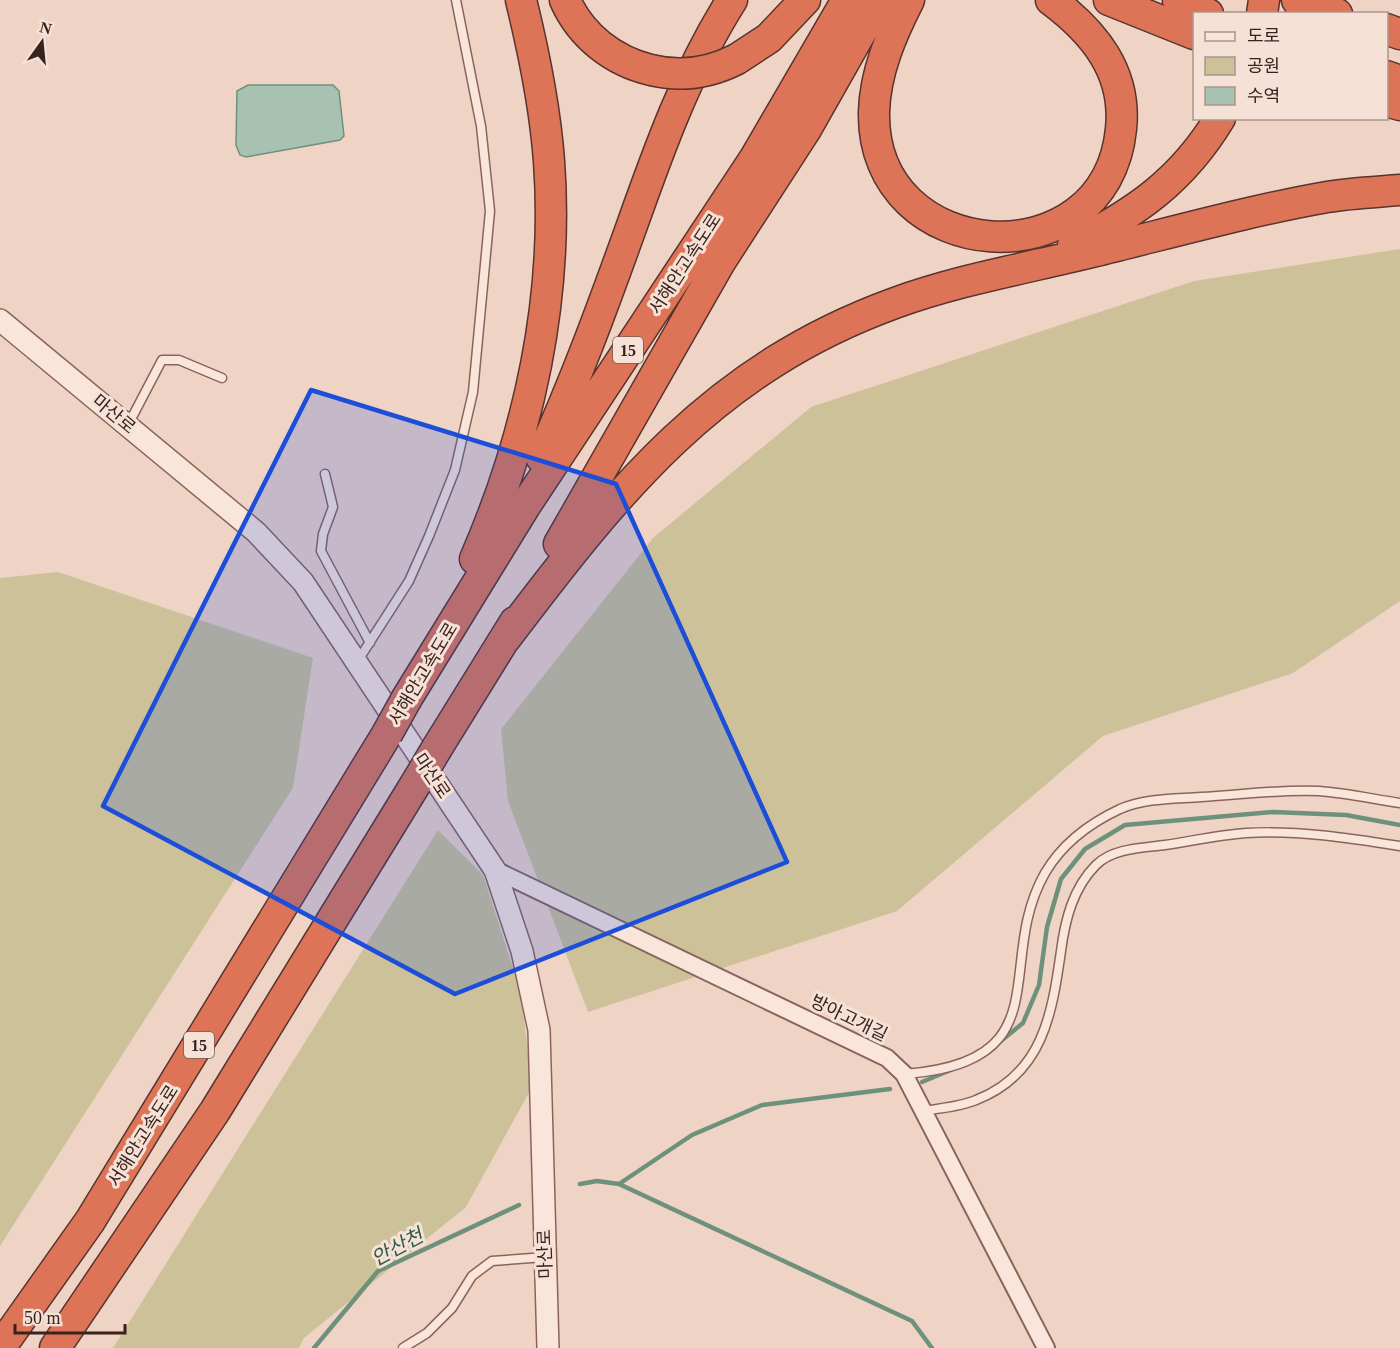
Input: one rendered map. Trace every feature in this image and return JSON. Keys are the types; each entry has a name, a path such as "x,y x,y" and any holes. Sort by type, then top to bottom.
{"highway":[{"path":"407,698 460,592 500,501 526,412 541,337 550,245 550,170 538,74 522,0"},
{"path":"565,0 576,19 600,46 620,59 651,70 689,73 715,68 737,59 769,38 805,0"},
{"path":"407,698 527,486 587,351 680,98 711,34 732,0"},
{"name":"서해안고속도로","path":"0,1348 90,1221 525,506 755,158 847,0"},
{"name":"서해안고속도로","path":"55,1348 216,1111 505,639 720,262 806,129 879,0"},
{"path":"909,0 890,41 878,78 875,127 881,159 899,191 926,215 952,229 992,238 1032,234 1059,222 1094,196 1113,166 1122,123 1120,93 1105,53 1061,7"},
{"path":"1109,0 1193,34"},
{"path":"1178,0 1204,12"},
{"path":"1297,0 1331,12"},
{"path":"1030,268 1123,219 1142,206 1195,156 1219,120"},
{"path":"505,639 575,547 641,471 682,430 763,369 823,333 897,302 1030,268 1328,197 1400,190"}],"street":[{"name":"마산로","path":"0,320 256,532 303,582 495,870 522,951 539,1030 548,1348"},
{"name":"방아고개길","path":"495,870 887,1058 904,1074 1046,1348"}],"lane":[{"path":"356,662 409,581 429,536 455,470 473,392 490,211 481,126 456,0"},
{"path":"128,426 162,360 179,360 222,378"},
{"path":"325,474 332,491 333,507 323,534 321,551 370,643"},
{"path":"904,1074 941,1070 958,1064 988,1049 1000,1037 1017,1004 1029,919 1036,891 1059,854 1094,823 1121,809 1164,800 1316,791 1400,803"},
{"path":"923,1111 976,1100 1002,1086 1030,1059 1049,1020 1063,932 1073,901 1085,878 1098,863 1108,857 1129,849 1246,833 1318,834 1400,846"},
{"path":"403,1348 427,1333 452,1308 472,1276 492,1261 545,1257"}],"highlighted area":[{"path":"311,390 616,484 787,862 455,994 103,806"}],"green space":[{"path":"1400,249 1400,601 1293,673 1103,736 897,911 588,1012 508,801 501,729 653,538 811,407 1194,281"},
{"path":"58,572 313,658 293,788 0,1246 0,578"},
{"path":"438,830 483,875 521,993 532,1087 466,1207 304,1338 299,1348 113,1348"}],"water":[{"path":"248,85 333,85 339,91 344,136 340,140 246,157 240,155 236,145 237,91"}],"waterway":[{"path":"982,1056 1023,1023 1039,985 1047,927 1061,879 1085,849 1125,825 1273,812 1346,815 1400,825"},
{"path":"922,1082 953,1069"},
{"path":"580,1184 597,1181 619,1184 692,1135 762,1105 890,1089"},
{"path":"619,1184 912,1321 932,1348"},
{"name":"안산천","path":"314,1348 378,1271 519,1205"}]}
